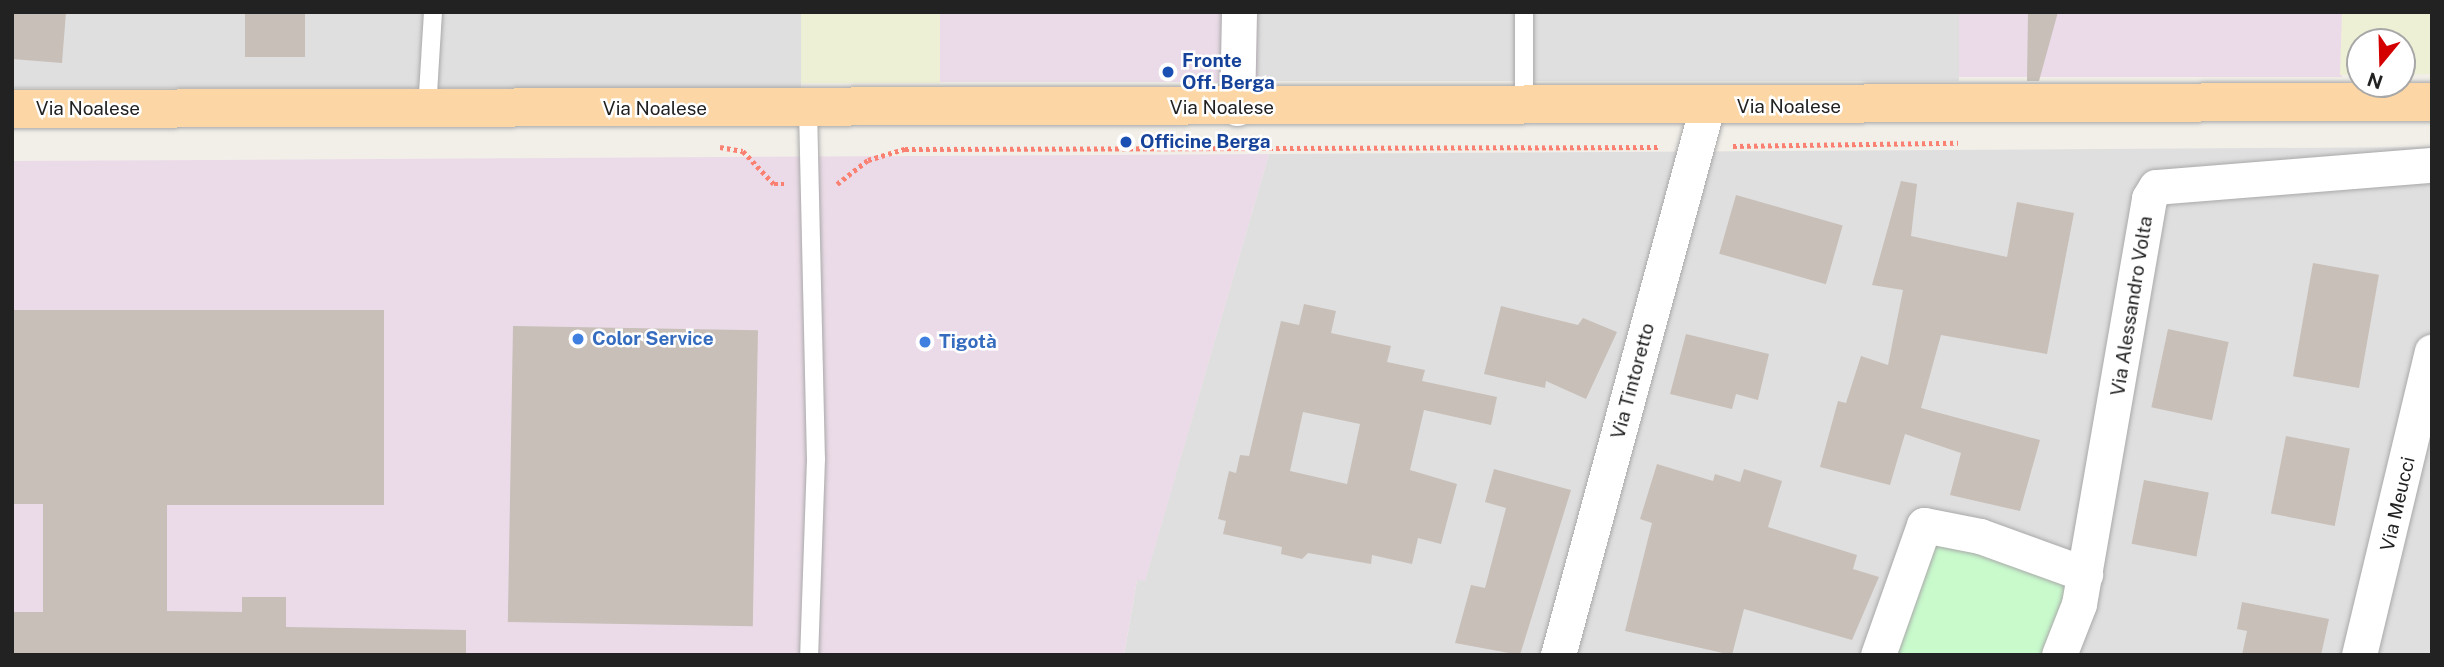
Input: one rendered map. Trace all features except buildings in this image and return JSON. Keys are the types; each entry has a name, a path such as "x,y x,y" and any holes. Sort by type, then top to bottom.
{"main road":[{"name":"Via Noalese","path":"12,109 1524,109 2432,102"}],"street":[{"path":"1237,108 1239,12"},
{"name":"Via Tintoretto","path":"1558,655 1707,107"},
{"name":"Via Alessandro Volta","path":"2059,655 2085,574 2149,198 2156,187 2432,165"},
{"name":"Via Meucci","path":"2359,655 2432,352"},
{"path":"1878,655 1924,525 1980,536 2085,574"}],"lane":[{"path":"427,110 433,12"},
{"path":"1524,12 1524,109"},
{"path":"808,109 816,459 809,655"}],"path":[{"path":"829,185 868,160 905,149 1696,147 1961,143"},
{"path":"708,146 743,151 781,184"}],"shaded area":[{"path":"12,12 801,12 801,88 12,88"},
{"path":"940,12 1258,12 1258,82 940,82"},
{"path":"1258,12 1959,12 1959,81 1258,81"},
{"path":"1959,12 2342,12 2342,77 1959,77"},
{"path":"2432,147 2432,655 1124,655 1137,580 1145,580 1269,154"},
{"path":"1269,154 1145,581 1137,580 1124,655 12,655 12,161"}],"green space":[{"path":"801,12 940,12 940,83 801,83"},
{"path":"2342,12 2432,12 2432,74 2416,75 2416,28 2346,28 2346,75 2340,75"},
{"path":"1941,531 2074,580 2046,655 1894,655"}],"place":[{"name":"Fronte Off. Berga","path":"1168,72"},
{"name":"Officine Berga","path":"1126,142"},
{"name":"Color Service","path":"578,339"},
{"name":"Tigotà","path":"925,342"}]}
